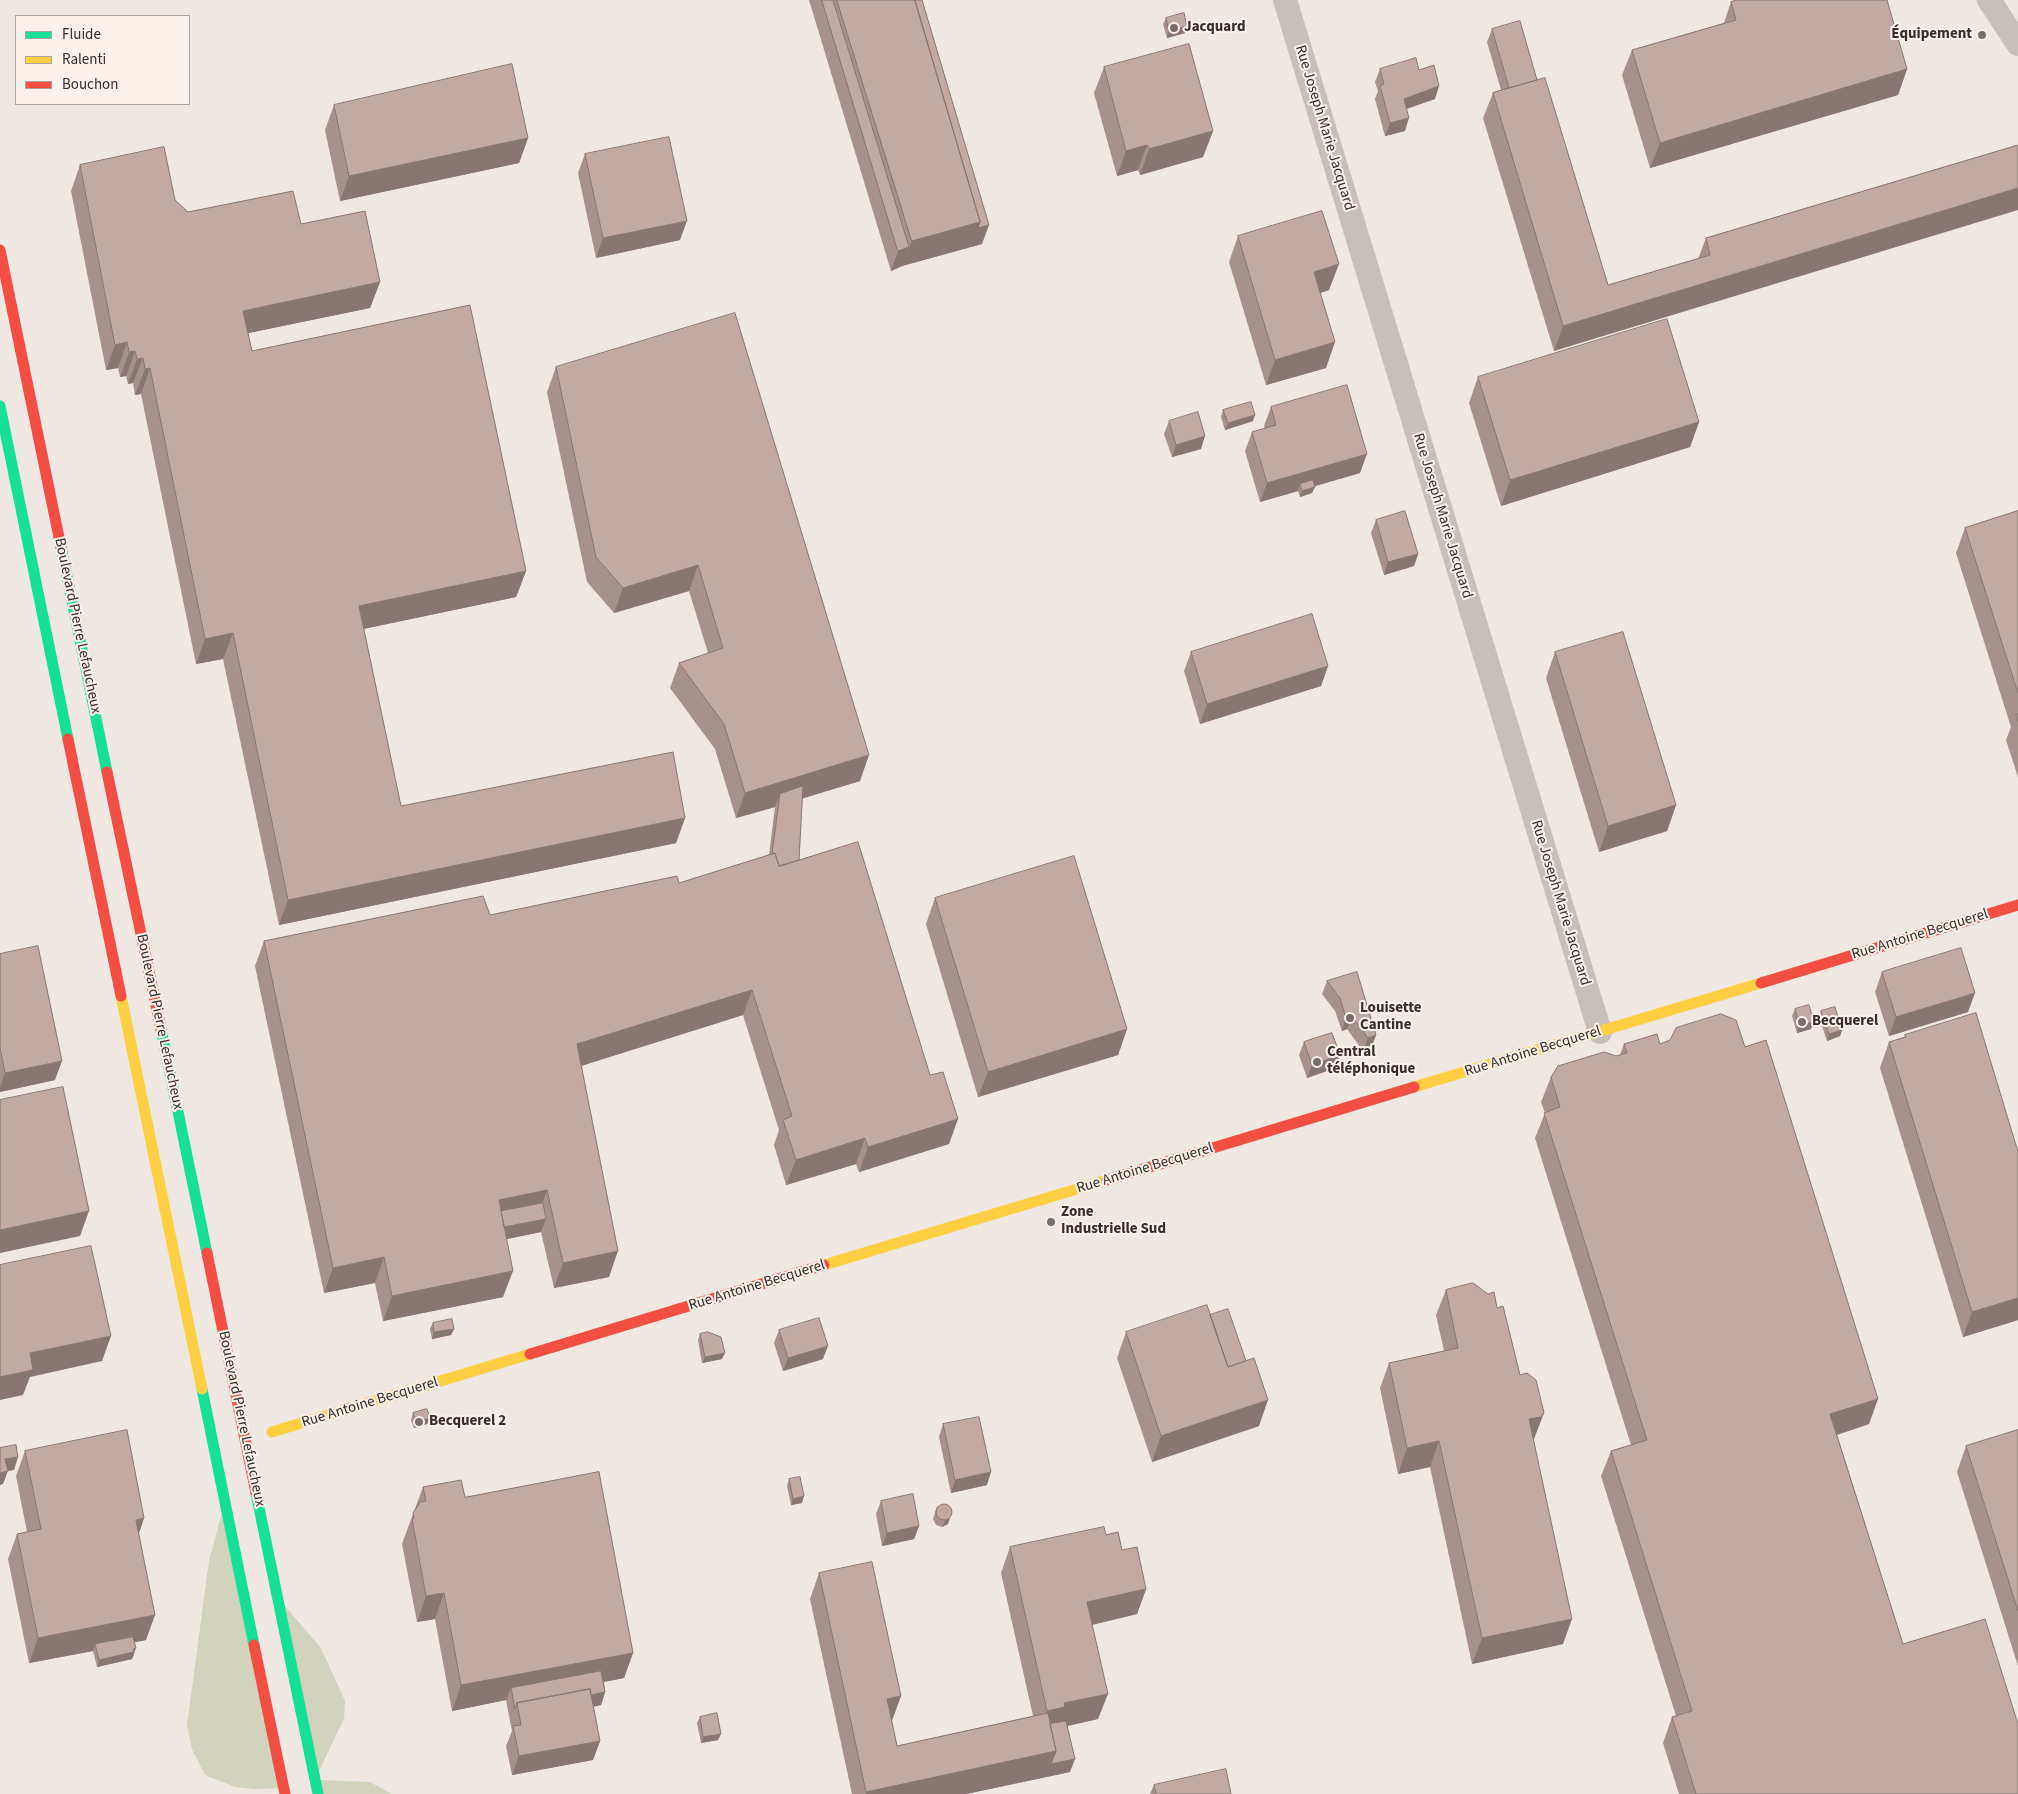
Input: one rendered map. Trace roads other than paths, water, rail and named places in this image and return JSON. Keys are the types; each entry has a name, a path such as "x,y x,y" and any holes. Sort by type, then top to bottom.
{"main road":[{"name":"Boulevard Pierre Lefaucheux","path":"0,250 311,1781 318,1794"},
{"name":"Boulevard Pierre Lefaucheux","path":"0,406 287,1789"},
{"name":"Rue Antoine Becquerel","path":"272,1432 2018,905"}],"street":[{"name":"Rue Joseph Marie Jacquard","path":"1285,0 1600,1032"},
{"path":"1990,0 2018,44"}],"place":[{"name":"Jacquard","path":"1174,28"},
{"name":"Équipement","path":"1982,35"},
{"name":"Louisette Cantine","path":"1350,1018"},
{"name":"Becquerel","path":"1802,1022"},
{"name":"Central téléphonique","path":"1317,1062"},
{"name":"Zone Industrielle Sud","path":"1051,1222"},
{"name":"Becquerel 2","path":"419,1422"}]}
